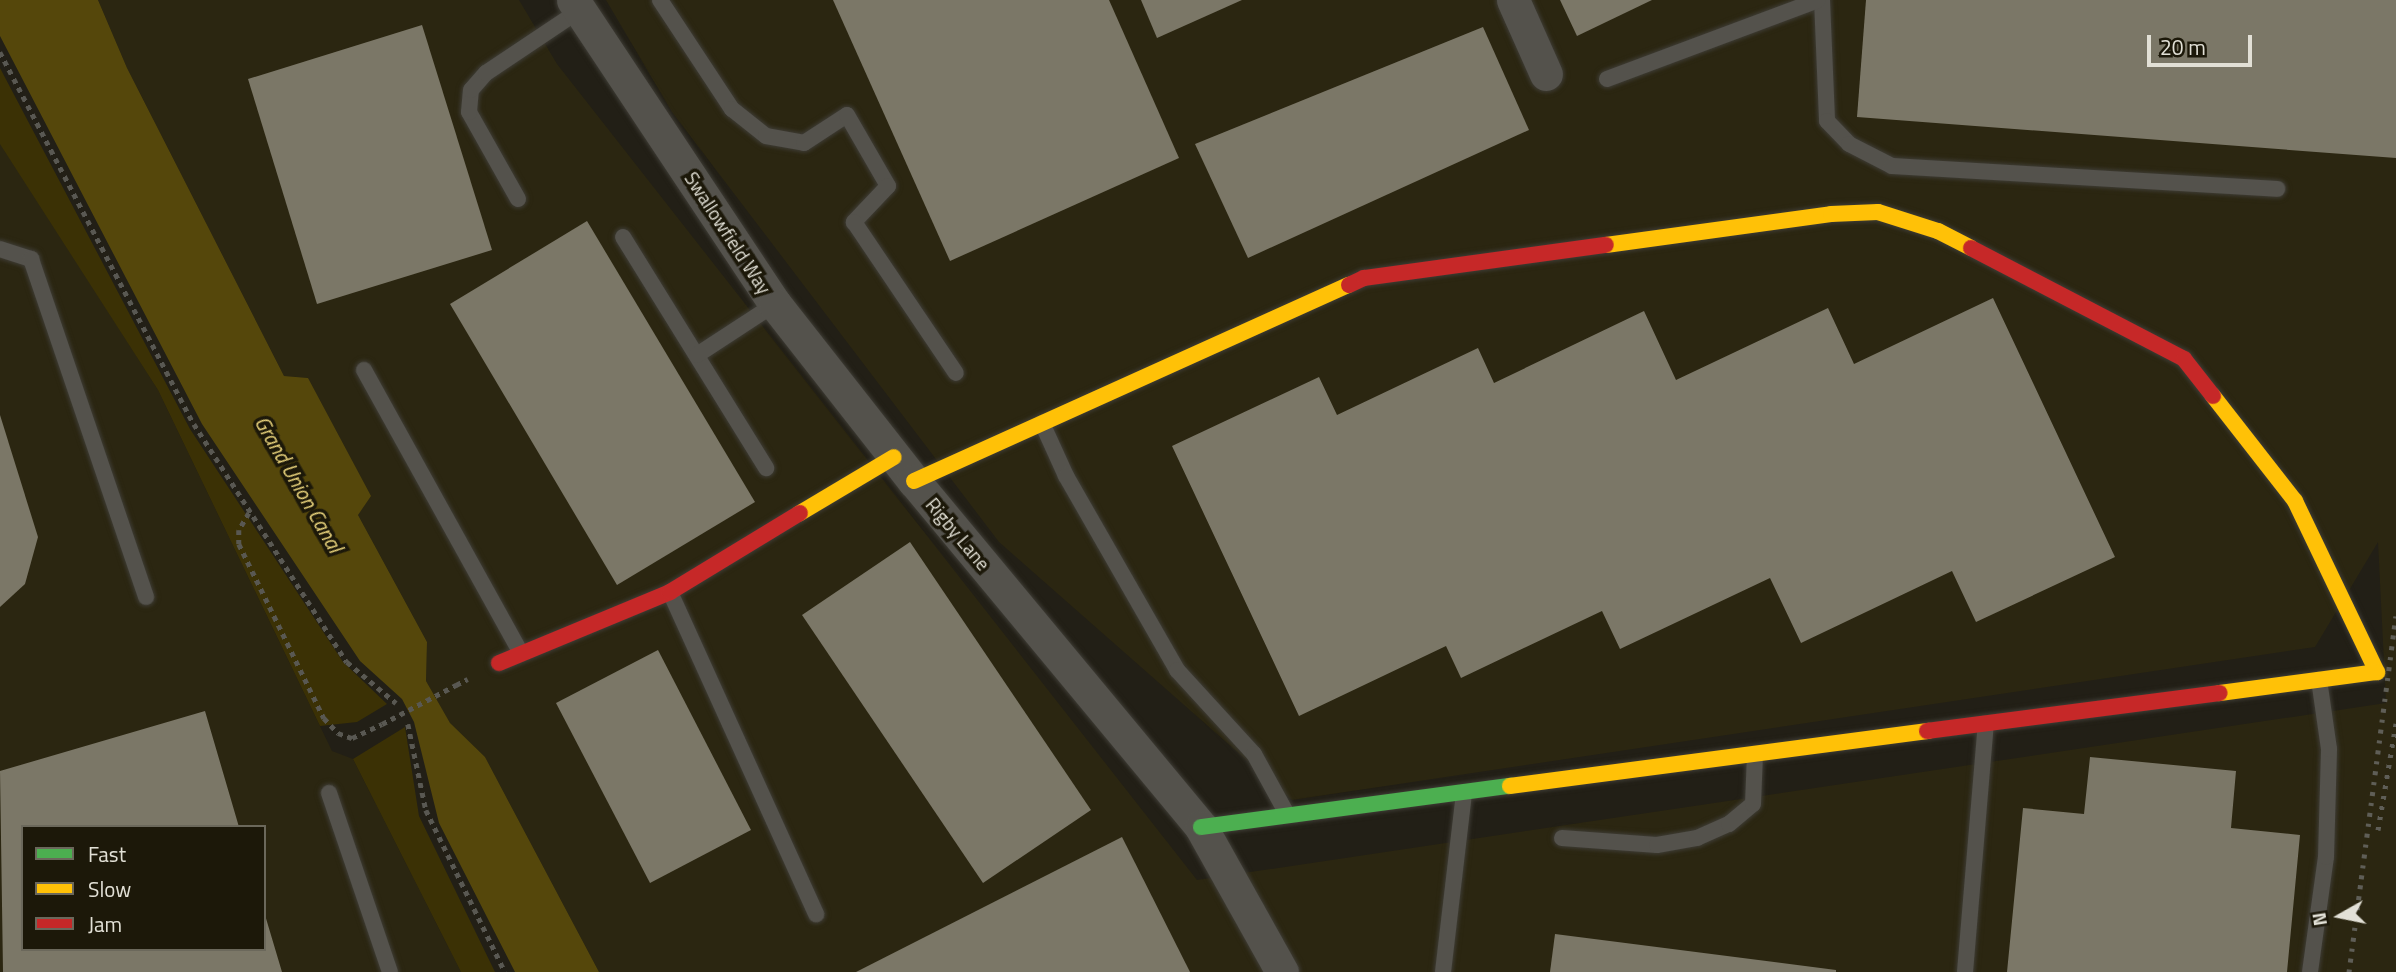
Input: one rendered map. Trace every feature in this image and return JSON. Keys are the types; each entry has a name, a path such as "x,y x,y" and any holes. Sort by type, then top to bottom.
{"street":[{"path":"1513,0 1546,74"},
{"name":"Swallowfield Way","path":"576,5 775,304 904,469"},
{"path":"499,663 670,592 904,469 1042,423 1364,278 1831,214 1878,212 1937,231 2184,359 2295,501 2376,673 1201,827"},
{"name":"Rigby Lane","path":"904,469 1201,827 1282,972"}],"lane":[{"path":"660,0 732,109 766,135 804,143 847,115 888,186 854,222 956,373"},
{"path":"1607,79 1820,0 1827,121 1849,144 1892,166 2277,189"},
{"path":"518,199 469,112 471,90 486,73 576,5"},
{"path":"623,236 766,468"},
{"path":"0,248 32,259 146,597"},
{"path":"698,355 775,304"},
{"path":"364,369 521,653"},
{"path":"1042,423 1066,476 1177,670 1254,754 1288,816"},
{"path":"670,592 816,914"},
{"path":"2310,972 2327,844 2329,749 2319,680"},
{"path":"1965,972 1986,724"},
{"path":"1562,838 1657,845 1697,838 1729,824 1753,804 1755,755"},
{"path":"329,793 390,972"},
{"path":"1443,972 1464,793"}],"path":[{"path":"0,52 194,424 347,662 396,704"},
{"path":"250,513 239,530 239,544 334,730 352,738 456,685"},
{"path":"408,724 426,810 505,972"}],"shaded area":[{"path":"98,0 519,0 557,64 1197,880 2386,703 2378,542 2315,647 1292,800 999,542 672,112 606,0 2396,0 2396,972 599,972 485,757 450,724 426,681 427,642 358,515 308,378 284,376 127,68"},
{"path":"0,68 190,429 343,662 387,704 357,722 320,726 158,390 0,144"},
{"path":"0,141 158,390 332,751 353,759 461,972 0,972"},
{"path":"405,727 419,816 495,972 461,972 353,759"}],"water":[{"name":"Grand Union Canal","path":"0,0 98,0 127,68 284,376 308,378 371,496 358,515 427,642 426,681 450,723 485,757 599,972 515,972 439,823 414,722 402,699 360,661 202,424 0,36"}],"building":[{"path":"833,0 1109,0 1179,158 950,261"},
{"path":"1141,0 1242,0 1157,38"},
{"path":"1560,0 1652,0 1577,36"},
{"path":"1866,0 2396,0 2396,158 1857,117"},
{"path":"422,25 492,250 317,304 248,79"},
{"path":"1483,27 1529,130 1248,258 1195,144"},
{"path":"587,221 755,502 617,585 450,304"},
{"path":"1993,298 2115,557 1976,622 1952,571 1801,643 1770,578 1620,649 1602,611 1461,678 1446,646 1299,716 1172,446 1319,377 1337,415 1478,348 1494,383 1644,311 1676,380 1828,308 1854,364"},
{"path":"0,415 38,537 25,584 0,607"},
{"path":"910,542 1091,810 983,883 802,615"},
{"path":"658,650 751,830 650,883 556,703"},
{"path":"205,711 238,825 21,825 21,951 266,951 266,918 282,972 3,972 0,771"},
{"path":"2090,757 2236,771 2231,828 2300,835 2287,972 2007,972 2023,808 2084,814"},
{"path":"1122,837 1190,972 856,972"},
{"path":"1555,934 1836,970 1836,972 1550,972"}],"railway":[{"path":"2349,972 2396,616"},
{"path":"2378,830 2396,724"}],"traffic: fast":[{"path":"1201,827 1510,786"}],"traffic: slow":[{"path":"1606,245 1831,214 1878,212 1938,231 1971,248"},
{"path":"914,481 1349,285"},
{"path":"2213,396 2295,501 2377,672 2220,693"},
{"path":"800,513 894,457"},
{"path":"1510,786 1927,731"}],"traffic: jam":[{"path":"1349,285 1364,278 1606,245"},
{"path":"1971,248 2184,359 2213,396"},
{"path":"499,663 670,592 800,513"},
{"path":"1927,731 2220,693"}]}
